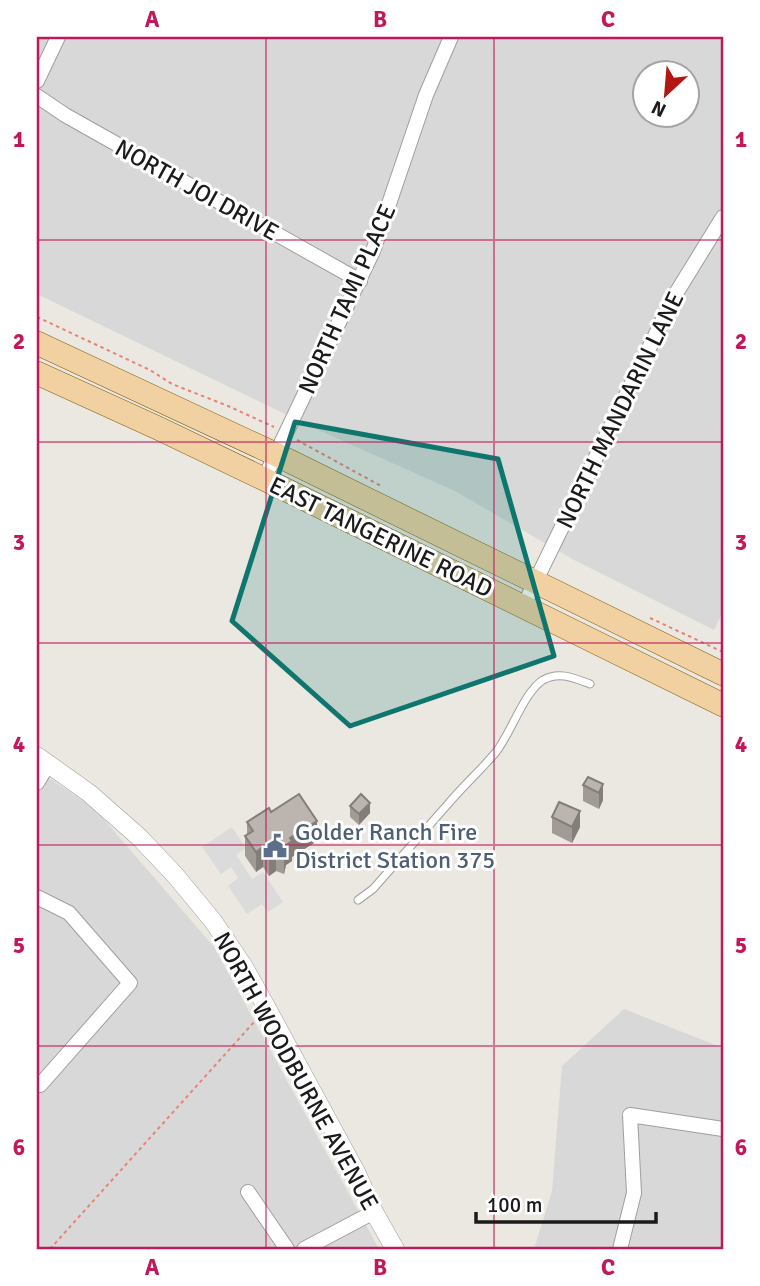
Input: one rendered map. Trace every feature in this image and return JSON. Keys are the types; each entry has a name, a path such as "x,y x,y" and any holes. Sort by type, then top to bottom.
{"main road":[{"name":"EAST TANGERINE ROAD","path":"37,344 275,454 723,674"},
{"name":"EAST TANGERINE ROAD","path":"37,373 264,479 723,705"}],"street":[{"path":"37,81 58,37"},
{"name":"NORTH TAMI PLACE","path":"264,479 382,228 426,95 452,37"},
{"name":"NORTH JOI DRIVE","path":"37,96 65,116 359,281"},
{"name":"NORTH MANDARIN LANE","path":"523,607 675,295 723,216"},
{"path":"37,783 43,759"},
{"name":"NORTH WOODBURNE AVENUE","path":"43,759 89,793 139,837 213,921 263,1001 396,1249"},
{"path":"37,898 69,913 130,983 40,1085 37,1083"},
{"path":"620,1249 634,1193 630,1115 723,1129"},
{"path":"248,1192 287,1249"},
{"path":"304,1249 374,1212"}],"lane":[{"path":"358,900 373,889 489,760 535,688 545,679 559,676 572,677 590,684"}],"path":[{"path":"37,317 150,370 172,384 285,433 386,488"},
{"path":"650,618 723,652"},
{"path":"50,1249 255,1021"}],"highlighted area":[{"path":"295,422 498,459 554,656 350,726 232,621"}],"shaded area":[{"path":"37,37 723,37 723,612 714,630 574,560 455,491 316,429 37,294"},
{"path":"37,770 95,809 214,947 379,1249 37,1249"},
{"path":"232,827 246,848 236,855 252,879 263,872 283,902 268,912 262,904 247,914 228,886 238,878 231,867 221,874 202,847"},
{"path":"624,1009 723,1048 723,1249 534,1249 552,1191 562,1066"}],"building":[{"path":"588,777 603,784 599,793 583,785"},
{"path":"299,794 317,821 290,838 292,841 286,845 284,854 276,852 269,856 263,847 256,852 245,836 253,831 247,822 269,808 271,812"},
{"path":"361,794 370,803 359,814 350,806"},
{"path":"559,802 580,811 572,827 552,817"}],"place":[{"name":"Golder Ranch Fire District Station 375","path":"275,846"}]}
